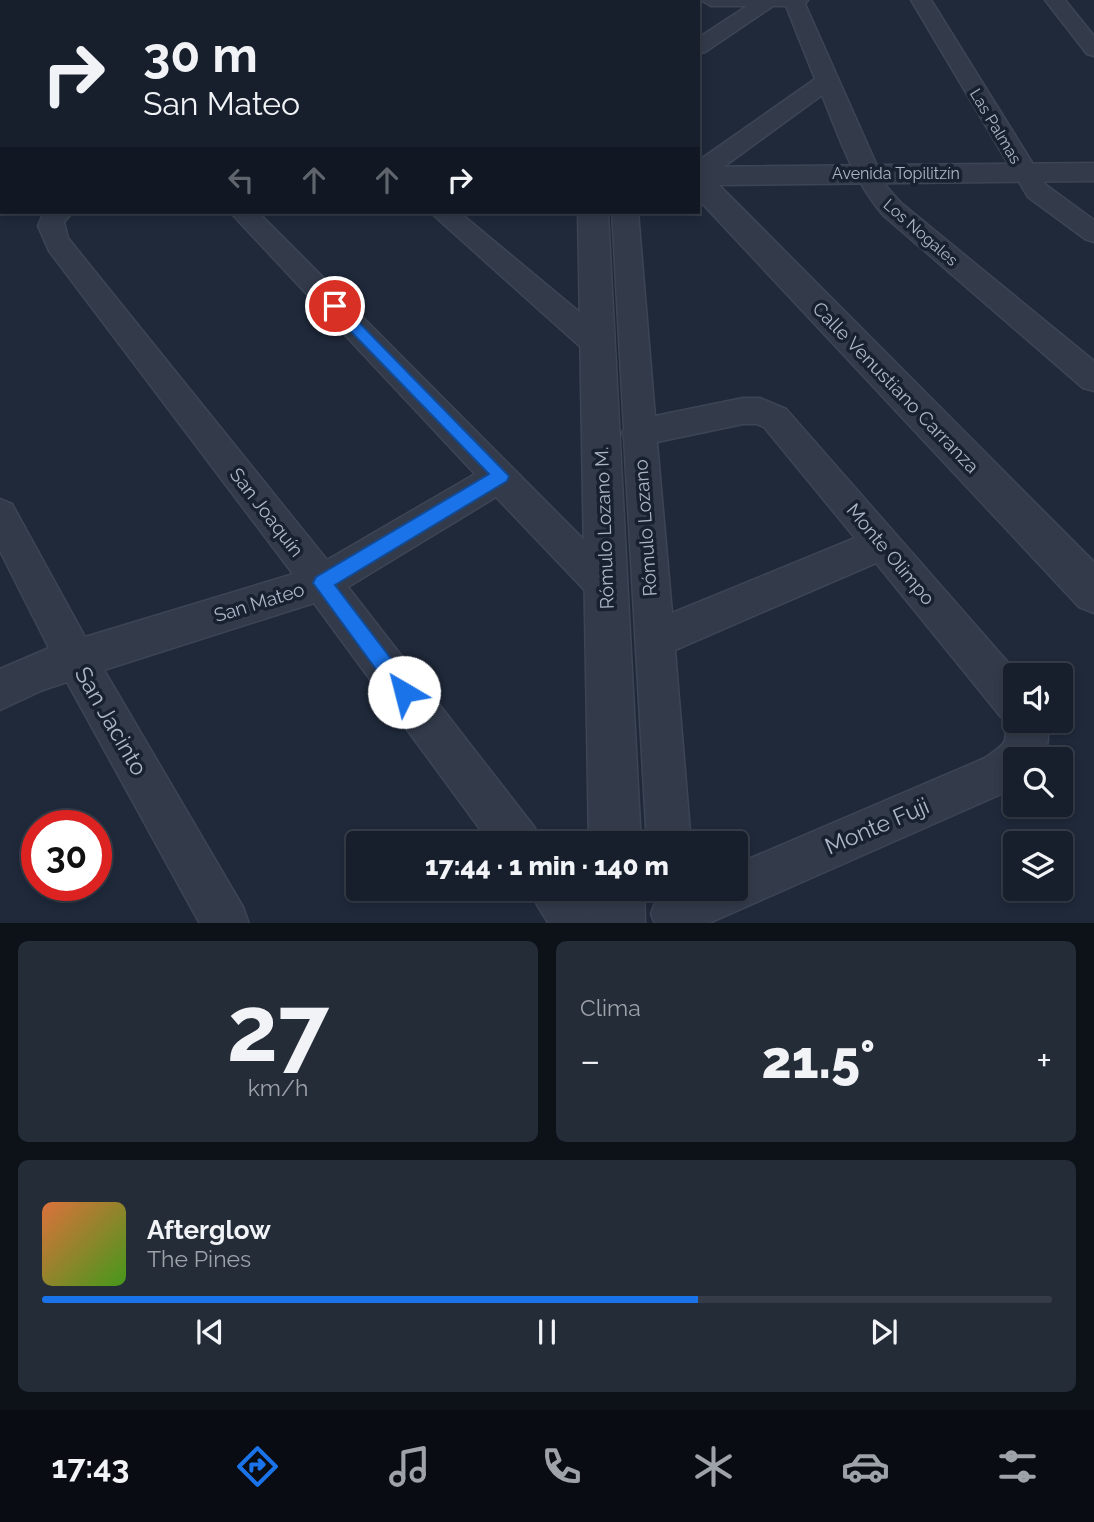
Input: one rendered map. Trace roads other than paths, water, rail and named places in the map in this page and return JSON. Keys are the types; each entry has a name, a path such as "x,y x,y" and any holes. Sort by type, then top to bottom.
{"street":[{"path":"711,0 798,0"},
{"name":"Los Nogales","path":"793,0 876,191 892,209 1094,379"},
{"name":"Las Palmas","path":"921,0 1037,191 1094,233"},
{"path":"1055,0 1094,50"},
{"path":"700,47 767,1"},
{"path":"700,176 828,80"},
{"name":"Avenida Topilitzín","path":"700,177 1094,172"},
{"name":"Calle Venustiano Carranza","path":"700,179 1094,592"},
{"name":"San Joaquín","path":"56,214 52,218 51,231 58,244 322,583 509,831"},
{"path":"245,214 606,587"},
{"path":"445,214 596,343"},
{"name":"Rómulo Lozano M.","path":"593,214 615,831"},
{"name":"Rómulo Lozano","path":"625,214 638,433 668,831"},
{"name":"Monte Olimpo","path":"638,433 730,413 761,411 783,425 881,544 1021,736"},
{"name":"San Mateo","path":"0,690 36,671 322,583 501,476"},
{"name":"San Jacinto","path":"0,515 76,660 226,923"},
{"path":"653,639 881,544"},
{"name":"Monte Fuji","path":"748,882 1000,773 1021,736"},
{"path":"562,901 578,923"},
{"path":"617,901 618,923"},
{"path":"674,909 697,901"}]}
